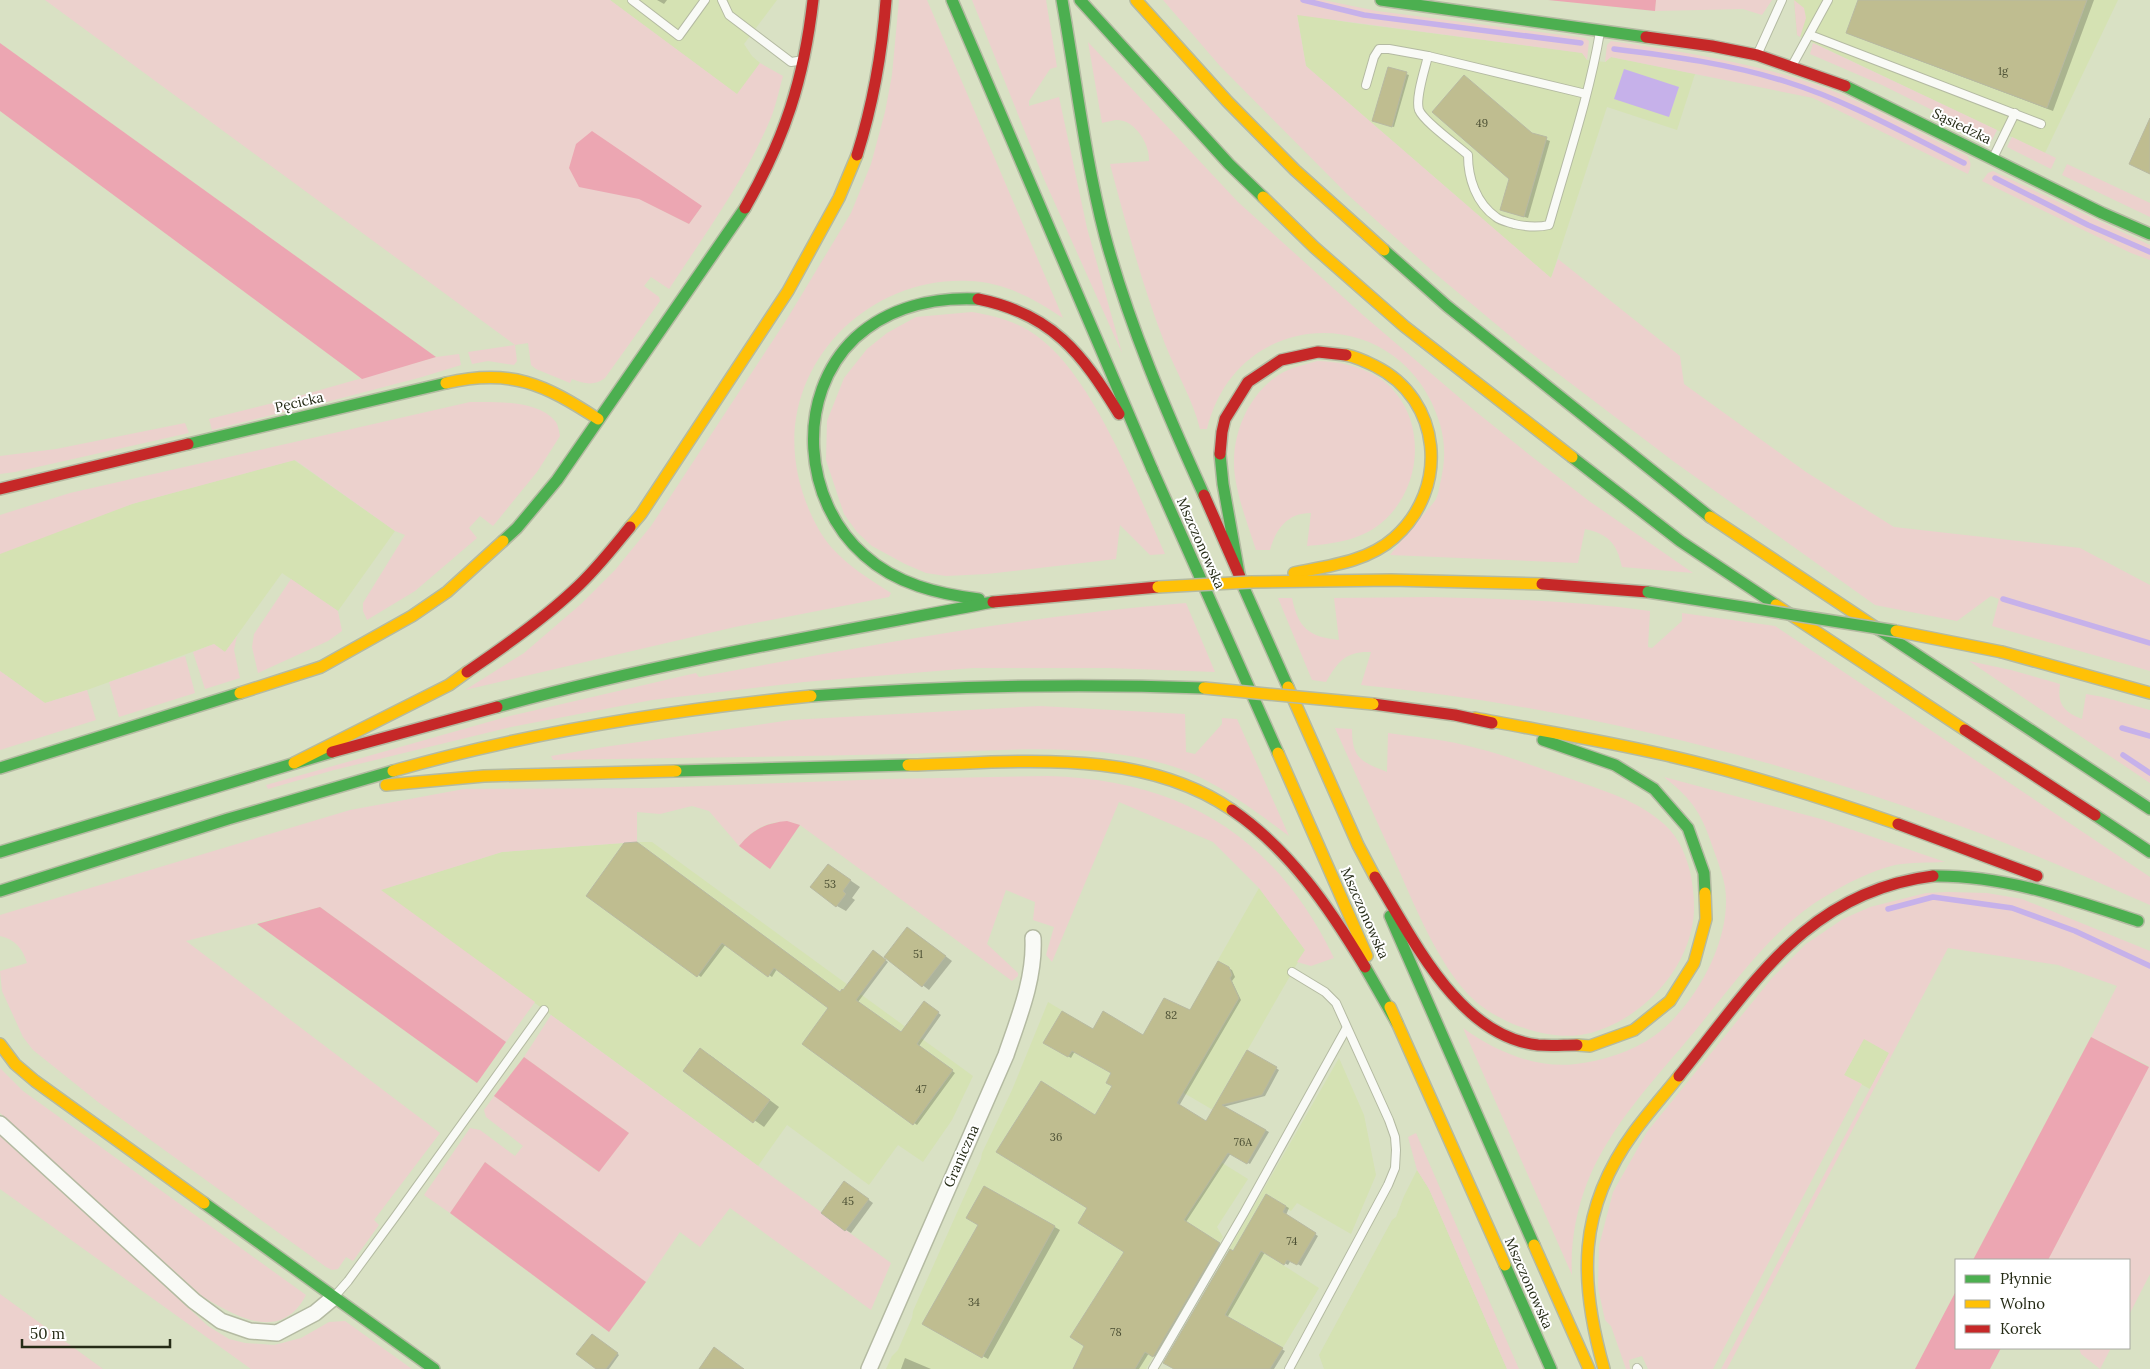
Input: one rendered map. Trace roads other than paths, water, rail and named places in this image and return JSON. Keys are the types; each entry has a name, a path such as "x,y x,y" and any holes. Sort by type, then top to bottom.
{"main road":[{"path":"0,768 184,712 320,667 404,621 448,592 517,528 557,480 743,212 762,179 778,147 788,120 806,60 813,0"},
{"path":"294,763 449,685 515,639 574,590 603,560 641,514 788,291 839,198 856,158 867,124 882,47 886,0"},
{"path":"952,0 1152,469"},
{"path":"1062,0 1095,192 1103,227 1138,342 1366,862 1435,973 1447,988 1482,1022 1507,1035 1555,1048 1582,1048 1606,1043 1654,1017 1674,997 1692,968 1703,939 1709,906 1706,872 1692,836 1678,815 1653,788 1632,775 1583,753 1475,718"},
{"path":"1080,0 1236,171 1314,247 1412,331 1680,541 2150,852"},
{"path":"1136,0 1227,101 1302,176 1447,306 1704,513 2150,809"},
{"name":"Sąsiedzka","path":"1381,0 1484,7 1600,30 1712,46 1757,55 1849,88 2102,213 2150,234"},
{"path":"1000,601 930,591 901,580 876,565 848,542 828,510 820,491 814,468 812,436 818,402 833,369 852,343 875,323 910,305 950,296 983,299 1010,307 1034,318 1059,335 1079,353 1152,469"},
{"path":"1240,577 1220,466 1220,442 1225,421 1236,398 1252,379 1269,366 1293,356 1313,351 1331,351 1354,355 1386,369 1404,385 1417,401 1426,420 1431,440 1433,465 1426,494 1416,514 1393,540 1372,554 1348,562 1251,582"},
{"name":"Pęcicka","path":"0,489 471,377 503,377 530,382 569,400 598,419"},
{"name":"Mszczonowska","path":"1152,469 1551,1369"},
{"path":"0,852 294,763 568,687 664,665 1000,601 1158,587 1323,579 1554,583 1648,592 1830,618 1931,636 2002,652 2150,693"},
{"path":"0,891 306,795 498,744 678,712 786,698 884,690 980,686 1115,684 1204,688 1373,704 1475,718 1663,755 1791,789 1962,846 2048,881 2150,927"},
{"path":"306,795 399,783 484,776 1042,762 1122,768 1181,783 1203,793 1234,810 1290,858 1317,892 1397,1023"},
{"name":"Mszczonowska","path":"1366,862 1590,1369"},
{"path":"1604,1369 1592,1332 1585,1290 1586,1255 1594,1212 1615,1160 1634,1133 1762,972 1795,938 1818,919 1863,893 1886,885 1913,879 1952,876 1986,879 2032,888 2138,921"},
{"path":"0,1044 19,1068 35,1081 434,1369"}],"street":[{"name":"Graniczna","path":"869,1369 1006,1055 1030,974 1034,956 1033,938"},
{"path":"0,1124 194,1301 221,1321 250,1331 276,1333 315,1313 334,1298"}],"lane":[{"path":"632,0 679,36 705,0"},
{"path":"722,0 729,15 791,62 806,60"},
{"path":"1757,55 1782,0"},
{"path":"1792,66 1828,0"},
{"path":"1428,56 1420,92 1419,109 1424,118 1468,155 1470,181 1482,204 1497,218 1538,228 1549,225 1595,61 1600,30"},
{"path":"1810,35 2041,124"},
{"path":"1366,85 1374,57 1379,49 1389,49 1428,56 1586,94"},
{"path":"1993,158 2015,113"},
{"path":"1289,1369 1377,1209 1395,1168 1396,1150 1389,1120 1346,1029 1336,1003 1325,992 1292,972"},
{"path":"334,1298 395,1217 544,1010"},
{"path":"1153,1369 1244,1214 1346,1029"}],"waterway":[{"path":"1303,0 1364,15 1581,43"},
{"path":"1614,49 1723,65 1787,82 1855,108 1964,163"},
{"path":"1995,178 2088,225 2150,252"},
{"path":"2003,599 2150,643"},
{"path":"2122,728 2150,736"},
{"path":"2123,755 2150,773"},
{"path":"1888,909 1933,897 2012,908 2075,931 2150,966"}]}
